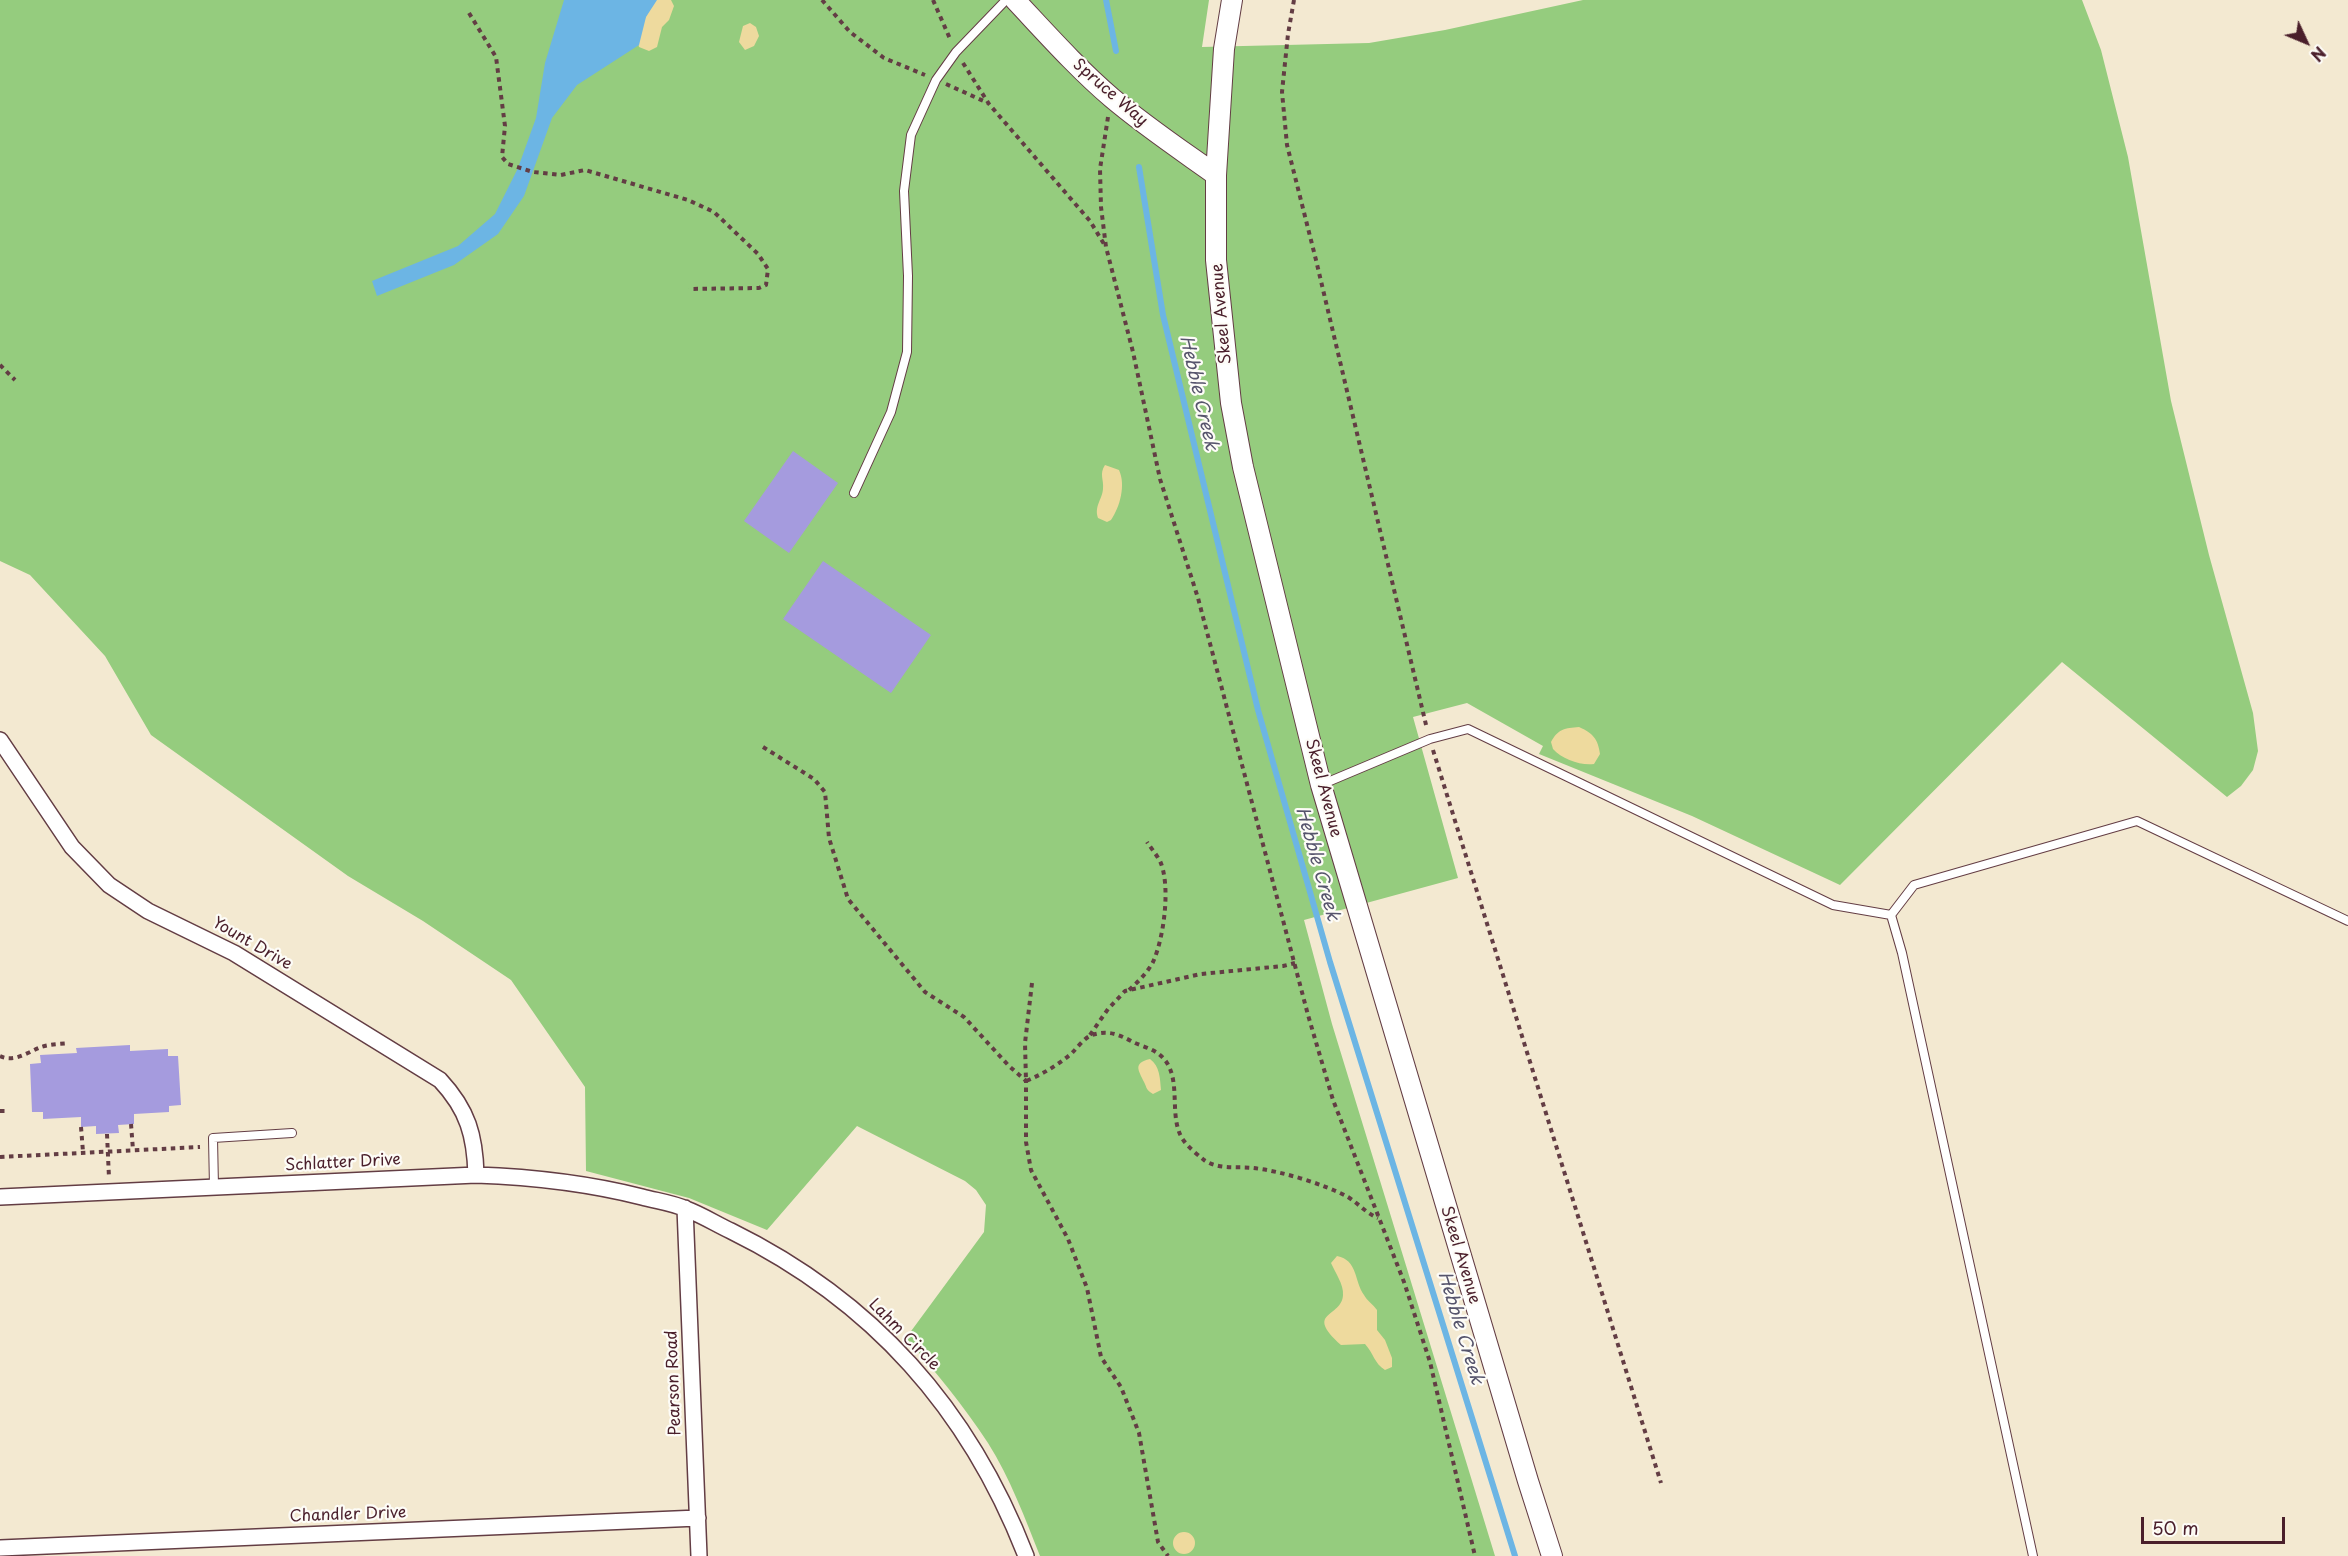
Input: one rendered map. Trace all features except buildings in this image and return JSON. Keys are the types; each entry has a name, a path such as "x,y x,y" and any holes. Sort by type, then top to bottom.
{"street":[{"name":"Spruce Way","path":"1015,0 1059,48 1111,97 1216,175"},
{"name":"Skeel Avenue","path":"1232,0 1224,49 1216,175 1216,260 1230,403 1246,478 1321,785 1552,1556"},
{"name":"Yount Drive","path":"0,740 72,847 109,885 148,911 234,953 440,1080 464,1111 475,1145 476,1176"},
{"name":"Schlatter Drive","path":"0,1197 476,1176 520,1177 575,1183 685,1208"},
{"name":"Pearson Road","path":"685,1208 699,1556"},
{"name":"Lahm Circle","path":"685,1208 799,1268 867,1320 898,1350 953,1416 976,1451 997,1488 1026,1556"},
{"name":"Chandler Drive","path":"0,1548 698,1518"}],"lane":[{"path":"854,493 891,412 907,352 908,276 904,191 911,135 936,80 956,52 1006,0"},
{"path":"1321,785 1430,739 1468,729 1833,905 1892,915"},
{"path":"2033,1556 1892,915 1914,885 2136,821 2348,921"},
{"path":"214,1187 213,1138 292,1133"}],"path":[{"path":"822,0 850,32 884,58 989,104"},
{"path":"933,0 956,52 989,104 1090,221 1106,247"},
{"path":"469,13 496,57 505,126 502,157 508,164 533,172 561,175 585,170 688,200 714,212 728,224 758,254 768,269 766,285 759,288 689,289"},
{"path":"1111,97 1100,169 1101,207 1106,247 1133,352 1160,479 1198,598 1333,1100 1404,1282 1430,1362 1475,1556"},
{"path":"0,365 15,380"},
{"path":"763,747 814,779 825,792 829,838 848,899 925,992 964,1017 1026,1081"},
{"path":"1129,990 1151,965 1162,930 1166,892 1164,876 1160,862 1147,842"},
{"path":"1026,1081 1052,1068 1090,1035 1108,1009 1125,991 1201,974 1295,963"},
{"path":"1032,983 1025,1043 1026,1142 1031,1170 1068,1239 1087,1288 1101,1357 1121,1387 1139,1432 1158,1542 1168,1556"},
{"path":"1090,1035 1110,1032 1160,1055 1170,1071 1181,1134 1184,1141 1203,1159 1211,1164 1253,1168 1313,1183 1348,1197 1366,1213 1378,1219"},
{"path":"0,1056 6,1059 17,1058 40,1047 69,1042"},
{"path":"0,1111 7,1111"},
{"path":"131,1124 133,1150"},
{"path":"81,1126 83,1152"},
{"path":"107,1134 110,1192"},
{"path":"0,1157 200,1147"}],"green space":[{"path":"0,0 1209,0 1202,47 1369,43 1445,30 1583,0 2082,0 2101,50 2128,157 2171,401 2209,555 2253,713 2258,751 2253,770 2241,786 2227,797 2062,662 1840,885 1692,816 1539,754 1543,746 1467,703 1413,717 1458,878 1304,920 1332,1024 1495,1556 1040,1556 996,1456 949,1389 906,1338 984,1232 986,1205 976,1190 965,1181 857,1126 767,1230 689,1198 586,1171 585,1087 511,980 423,921 348,876 151,735 105,656 30,575 0,561"}],"sand":[{"path":"655,0 671,0 674,6 669,20 662,27 657,47 649,51 639,47 639,36"},
{"path":"750,23 756,27 759,36 754,46 745,50 739,42 743,26"},
{"path":"1105,465 1119,470 1122,482 1117,509 1111,520 1107,522 1098,518 1097,514 1103,489 1102,474"},
{"path":"1579,727 1591,734 1598,744 1600,754 1594,764 1572,761 1553,749 1551,742 1559,732"},
{"path":"1150,1059 1158,1069 1161,1086 1161,1090 1153,1094 1147,1089 1138,1068 1141,1063"},
{"path":"1337,1256 1344,1258 1352,1266 1361,1289 1377,1310 1377,1330 1385,1340 1392,1358 1392,1367 1385,1370 1381,1367 1365,1344 1341,1345 1325,1326 1327,1316 1337,1308 1343,1295 1341,1283 1331,1263"},
{"path":"1184,1532 1192,1535 1195,1543 1192,1551 1184,1554 1176,1551 1173,1543 1176,1535"}],"water":[{"path":"564,0 657,0 646,17 639,45 577,85 552,118 524,196 498,234 454,265 377,296 372,281 458,246 495,214 518,168 536,118 545,63"}],"waterway":[{"name":"Hebble Creek","path":"1106,0 1116,51"},
{"name":"Hebble Creek","path":"1139,167 1163,315 1258,710 1330,962 1515,1556"}]}
